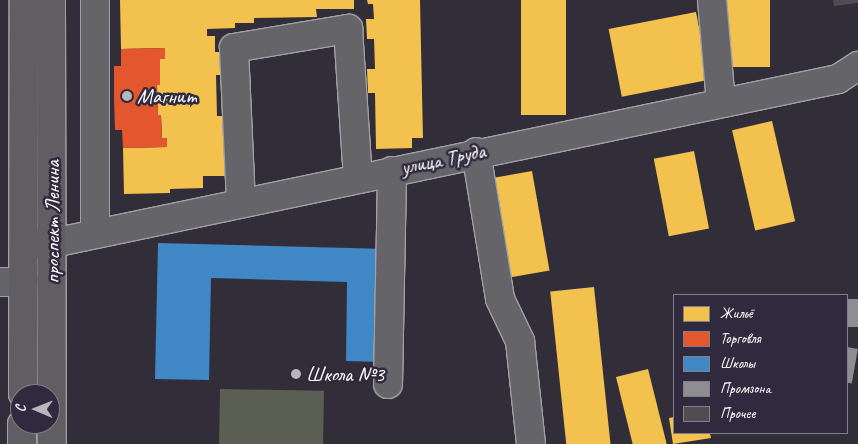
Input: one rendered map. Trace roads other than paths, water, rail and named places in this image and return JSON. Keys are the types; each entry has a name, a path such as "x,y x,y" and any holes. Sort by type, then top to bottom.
{"main road":[{"name":"проспект Ленина","path":"22,384 12,282 25,244 24,0"},
{"name":"проспект Ленина","path":"51,0 52,444"}],"street":[{"path":"95,0 95,234"},
{"path":"712,0 721,102"},
{"path":"241,203 234,48 348,29 358,178"},
{"name":"улица Труда","path":"25,244 53,243 476,152 838,79 858,66"},
{"path":"476,152 500,299 520,341 531,444"},
{"path":"388,384 392,171"}],"place":[{"name":"Магнит","path":"127,96"},
{"name":"Школа №3","path":"296,374"}]}
